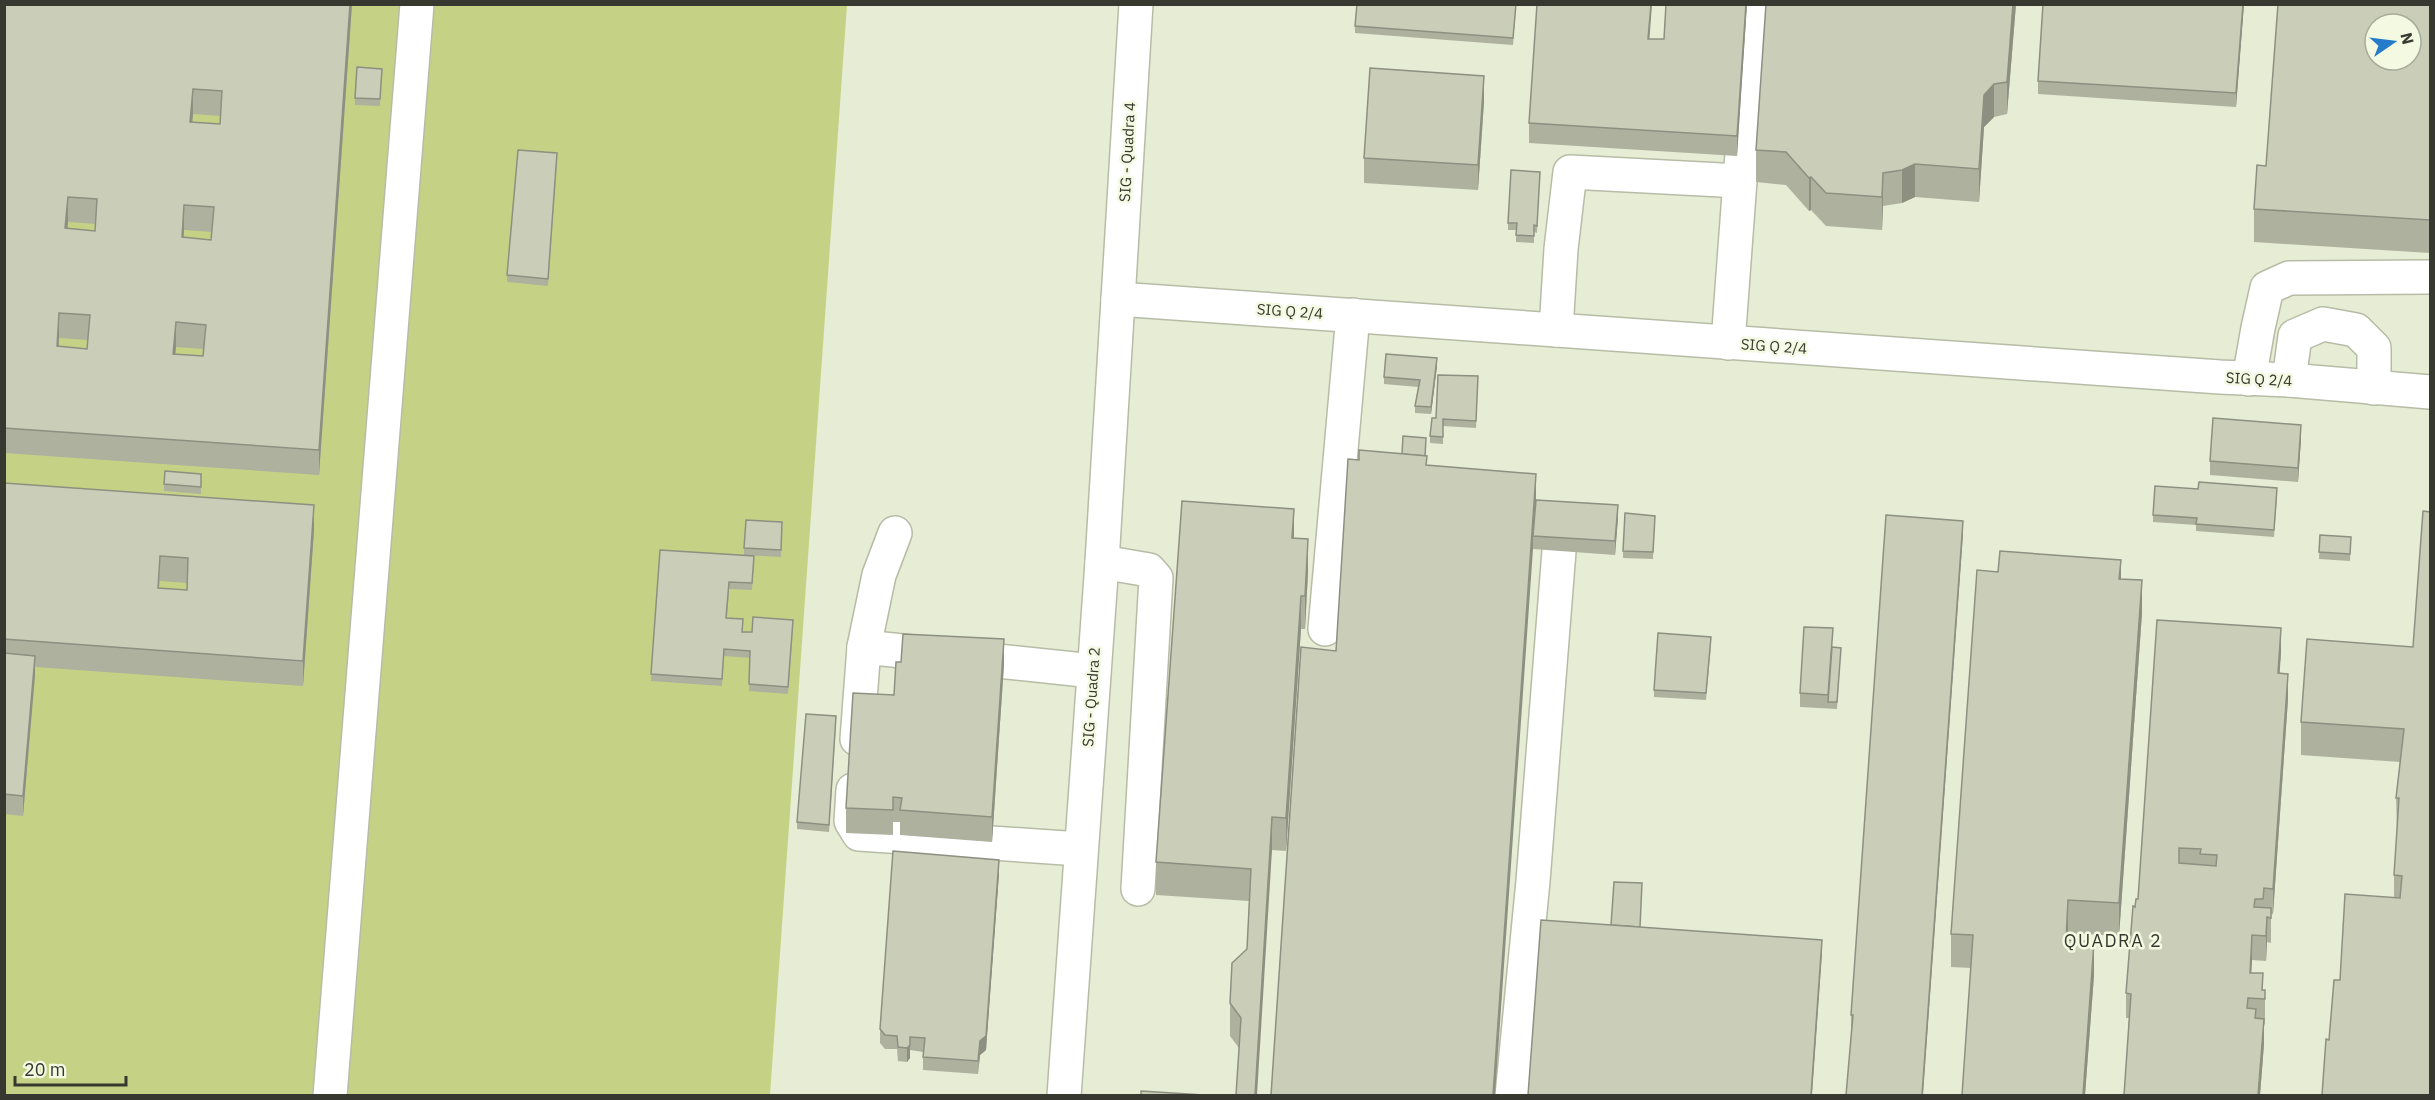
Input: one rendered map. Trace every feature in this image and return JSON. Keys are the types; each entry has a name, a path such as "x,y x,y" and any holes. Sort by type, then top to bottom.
{"street":[{"path":"330,1095 417,4"},
{"name":"SIG - Quadra 4","path":"1118,298 1136,4"},
{"path":"1728,343 1753,4"},
{"path":"1556,330 1561,249 1570,172 1740,181"},
{"path":"2249,379 2267,288 2289,278 2430,277"},
{"name":"SIG Q 2/4","path":"1118,298 1728,343 2289,380 2430,392"},
{"name":"SIG - Quadra 2","path":"1064,1095 1102,562 1118,298"},
{"path":"1325,629 1353,315"},
{"path":"2289,380 2295,336 2323,324 2356,330 2374,348 2374,388"},
{"path":"895,532 879,575 864,647 851,820 853,827 860,834 1080,849"},
{"path":"1512,1095 1533,881 1559,551"},
{"path":"1102,562 1143,568 1149,570 1156,578 1138,889"},
{"path":"864,647 1093,671"}],"green space":[{"path":"5,5 847,5 770,1095 5,1096"}],"building":[{"path":"4,4 350,4 319,450 4,428","holes":["193,89 222,91 220,124 190,122","68,197 97,199 95,231 65,228","184,205 214,207 211,240 182,237","59,313 90,315 87,349 57,346","176,322 206,325 203,356 173,354"]},
{"path":"1357,4 1516,4 1513,38 1355,26"},
{"path":"1537,4 1651,4 1648,39 1664,39 1666,4 1746,4 1737,136 1529,123"},
{"path":"1766,4 2013,4 2007,82 1994,84 1984,95 1979,169 1915,164 1902,170 1883,173 1882,197 1826,193 1786,152 1756,150"},
{"path":"2043,4 2243,4 2236,93 2038,81"},
{"path":"2278,4 2430,4 2430,220 2254,209 2257,165 2266,166"},
{"path":"357,67 382,69 380,99 355,98"},
{"path":"1370,68 1484,76 1478,165 1364,158"},
{"path":"518,150 557,153 548,279 507,275"},
{"path":"1511,170 1540,172 1537,226 1534,225 1534,236 1516,235 1517,223 1508,223"},
{"path":"1386,354 1437,358 1431,407 1415,406 1420,380 1384,377"},
{"path":"1438,375 1478,376 1476,421 1443,419 1443,437 1430,436 1432,418 1436,418"},
{"path":"2213,418 2301,425 2298,468 2210,461"},
{"path":"1403,436 1426,438 1425,456 1402,454"},
{"path":"1359,450 1427,456 1426,465 1536,474 1493,1095 1271,1095 1301,647 1336,651 1348,459 1359,460"},
{"path":"165,471 201,474 201,487 164,484"},
{"path":"2199,482 2277,488 2274,530 2196,524 2197,518 2153,515 2155,486 2198,489"},
{"path":"4,483 314,505 303,661 4,639","holes":["160,556 188,558 187,590 158,588"]},
{"path":"1536,500 1618,505 1615,541 1533,536"},
{"path":"1182,501 1294,509 1292,538 1308,539 1305,596 1301,596 1286,818 1272,817 1255,1095 1236,1095 1241,1018 1230,1003 1232,963 1247,949 1251,869 1156,862"},
{"path":"2423,511 2430,512 2430,1095 2322,1095 2326,1039 2329,1040 2334,980 2340,980 2345,894 2400,898 2402,876 2394,875 2399,798 2396,798 2404,729 2301,722 2307,639 2413,647"},
{"path":"1625,513 1655,516 1653,552 1623,551"},
{"path":"1886,515 1963,521 1922,1095 1846,1095 1853,1015 1851,1015"},
{"path":"746,520 782,522 781,550 744,548"},
{"path":"2320,535 2351,537 2350,554 2319,552"},
{"path":"660,550 754,556 752,583 729,582 726,618 743,619 742,632 752,632 753,617 793,620 788,687 749,684 750,651 724,649 722,679 651,674"},
{"path":"2000,551 2121,560 2119,579 2142,580 2119,903 2068,900 2066,940 2094,942 2083,1095 1962,1095 1973,935 1951,934 1977,570 1998,572"},
{"path":"2157,620 2281,628 2278,673 2288,674 2273,889 2264,888 2263,899 2255,899 2254,907 2271,908 2271,918 2267,917 2266,936 2252,935 2250,973 2263,973 2262,990 2265,990 2265,999 2248,998 2247,1008 2256,1009 2255,1018 2264,1019 2258,1095 2124,1095 2131,994 2126,993 2133,906 2135,907 2136,899 2138,899","holes":["2179,848 2201,849 2200,854 2217,855 2216,866 2179,863"]},
{"path":"1804,627 1833,628 1828,695 1800,693"},
{"path":"1658,633 1711,637 1706,693 1654,690"},
{"path":"903,634 1004,639 992,817 900,810 902,798 893,797 893,810 846,808 853,693 894,695 896,662 901,662"},
{"path":"1832,647 1841,648 1837,702 1828,702"},
{"path":"4,653 35,656 23,796 4,794"},
{"path":"806,714 836,716 829,825 797,822"},
{"path":"893,851 999,860 986,1036 980,1041 978,1061 923,1057 925,1038 910,1037 910,1045 907,1048 898,1047 897,1036 885,1035 880,1029"},
{"path":"1614,882 1642,883 1640,927 1611,925"},
{"path":"1541,920 1822,940 1811,1095 1528,1095"},
{"path":"1141,1091 1204,1095 1141,1095"}],"district":[{"name":"QUADRA 2","path":"2113,940"}]}
